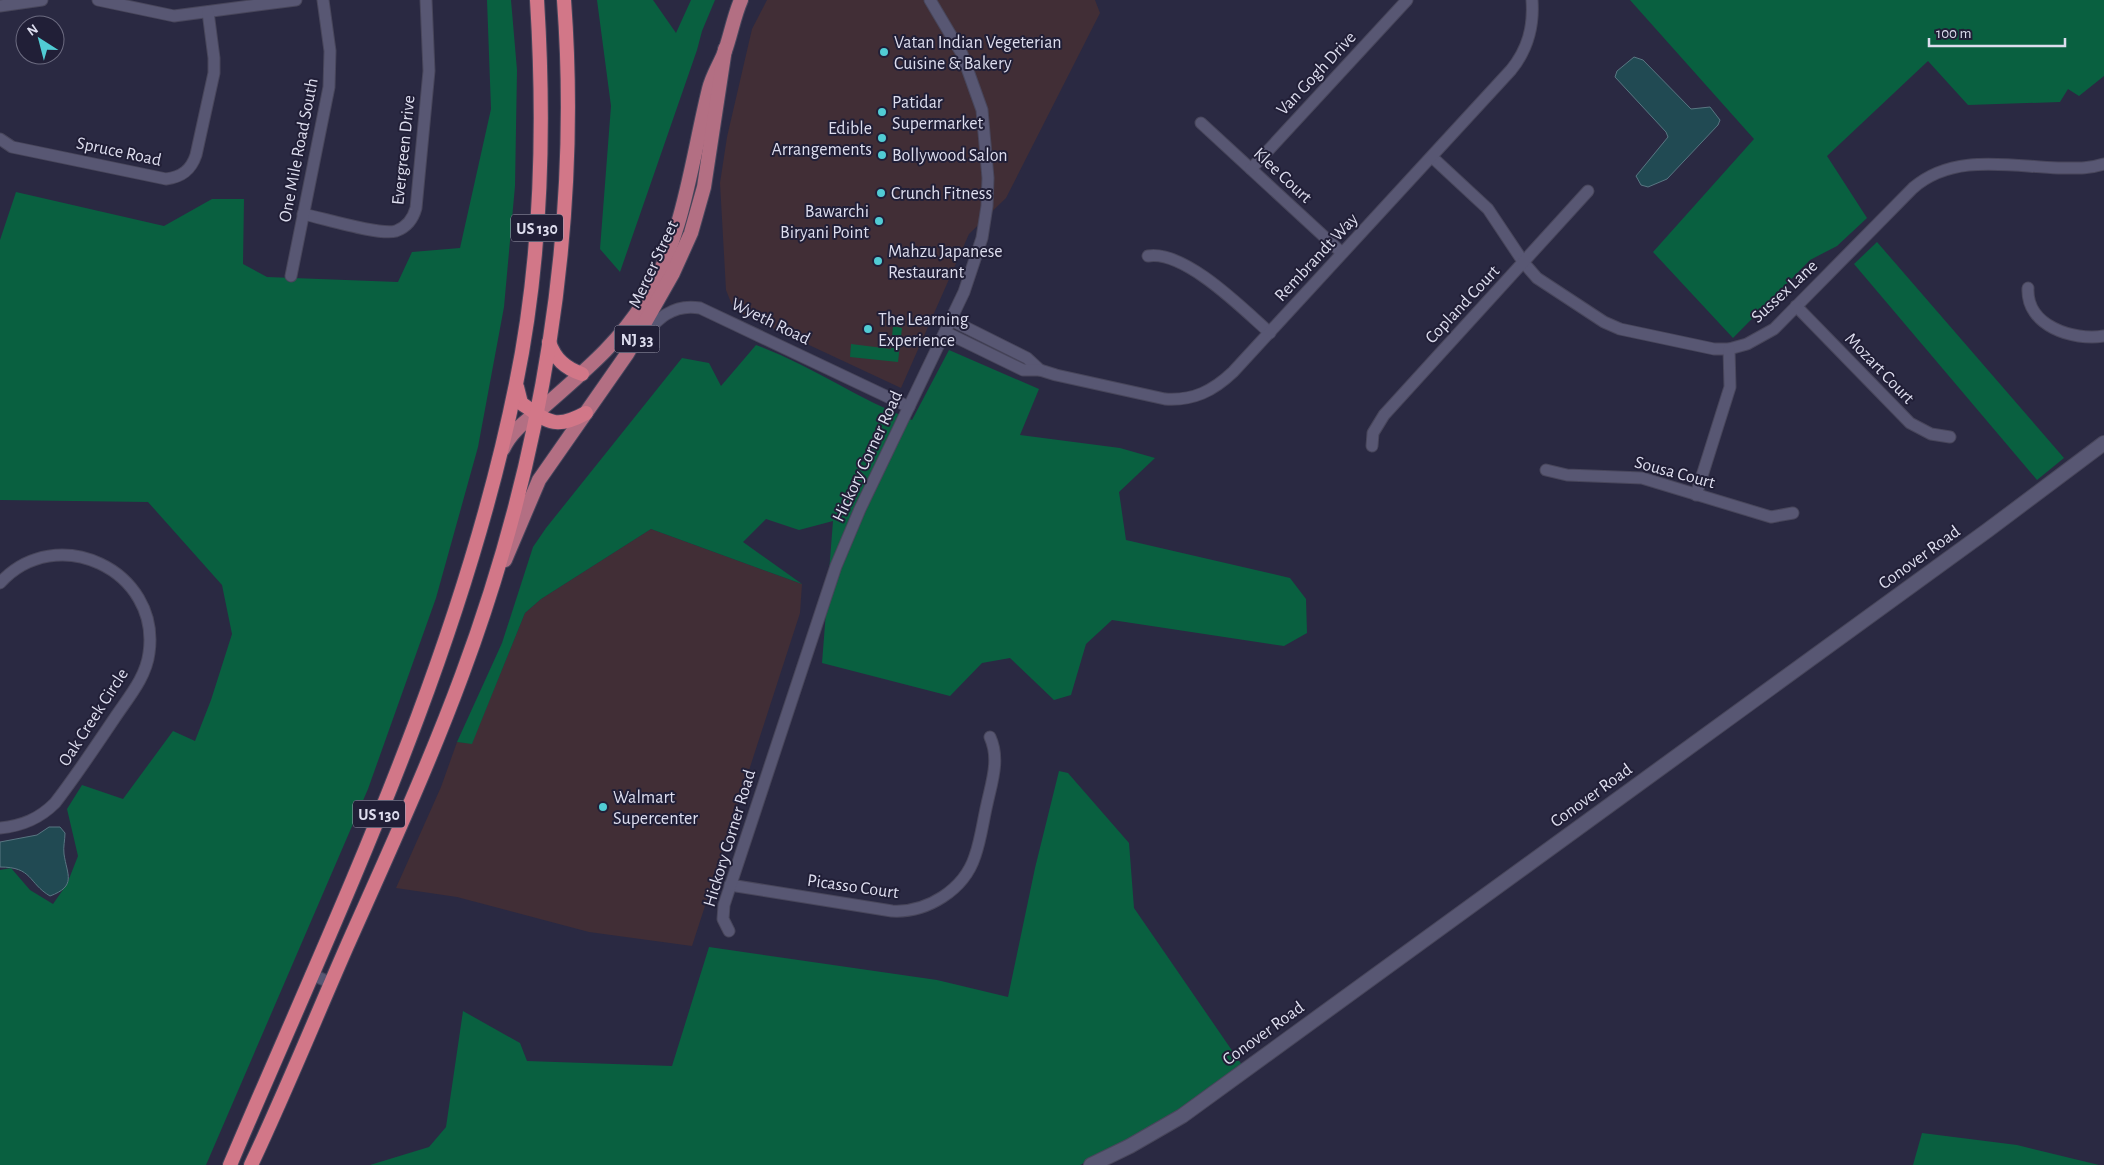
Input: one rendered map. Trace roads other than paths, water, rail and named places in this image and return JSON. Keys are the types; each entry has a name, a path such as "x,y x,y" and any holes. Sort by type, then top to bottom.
{"highway":[{"name":"US 130","path":"230,1165 391,786 458,604 484,520 517,384 531,292 540,194 542,97 537,0"},
{"name":"US 130","path":"251,1165 433,752 463,672 502,554 536,414 560,265 567,171 568,78 564,0"},
{"path":"549,342 556,358 563,365 582,374"},
{"path":"517,384 521,403 536,414 556,423 570,422 586,413"}],"main road":[{"name":"Mercer Street","path":"500,454 509,436 601,357 628,326 644,302 665,261 683,210 710,87 725,49 740,0"},
{"name":"Mercer Street","path":"486,604 539,480 628,354 674,273 690,233 704,187 725,49"}],"street":[{"path":"0,6 42,0"},
{"path":"98,0 174,16 296,0"},
{"name":"One Mile Road South","path":"291,276 330,87 330,51 323,0"},
{"name":"Evergreen Drive","path":"303,214 385,232 402,229 413,217 416,208 429,71 426,0"},
{"name":"Hickory Corner Road","path":"729,931 723,919 724,905 833,574 860,509 951,320 978,255 987,206 988,166 982,110 972,78 951,32 930,0"},
{"name":"Van Gogh Drive","path":"1251,169 1407,0"},
{"name":"Rembrandt Way","path":"945,332 1023,370 1040,370 1127,392 1165,399 1182,400 1206,393 1217,386 1270,333 1521,57 1531,31 1532,0"},
{"name":"Spruce Road","path":"0,140 12,147 166,179 182,175 194,163 214,73 208,12"},
{"name":"Klee Court","path":"1201,123 1342,254"},
{"name":"Sussex Lane","path":"1432,157 1488,209 1524,263 1548,286 1589,314 1612,326 1706,348 1729,349 1747,344 1764,336 1913,188 1928,176 1943,168 1971,164 2083,169 2104,164"},
{"name":"Copland Court","path":"1372,446 1373,433 1384,415 1588,191"},
{"path":"1148,256 1166,256 1190,269 1223,291 1270,333"},
{"path":"2028,288 2028,302 2051,327 2076,336 2104,336"},
{"name":"Mozart Court","path":"1796,306 1910,423 1931,434 1950,437"},
{"name":"Wyeth Road","path":"628,354 658,318 676,309 694,307 716,315 909,408"},
{"name":"Rembrandt Way","path":"951,320 1027,358 1040,370"},
{"path":"1696,495 1730,387 1729,349"},
{"name":"Conover Road","path":"1091,1165 1130,1146 1182,1116 1988,530 2104,443"},
{"name":"Sousa Court","path":"1546,470 1567,475 1642,478 1772,517 1793,513"},
{"name":"Oak Creek Circle","path":"0,583 16,569 40,558 60,555 88,558 112,570 133,590 146,613 150,640 149,654 140,678 55,803 37,818 25,824 0,828"},
{"name":"Picasso Court","path":"730,885 892,911 918,908 942,898 961,880 975,856 996,764 995,748 990,737"},
{"path":"311,974 331,983"}],"place":[{"name":"Vatan Indian Vegeterian Cuisine & Bakery","path":"884,52"},
{"name":"Patidar Supermarket","path":"882,112"},
{"name":"Edible Arrangements","path":"882,138"},
{"name":"Bollywood Salon","path":"882,155"},
{"name":"Crunch Fitness","path":"881,193"},
{"name":"Bawarchi Biryani Point","path":"879,221"},
{"name":"Mahzu Japanese Restaurant","path":"878,261"},
{"name":"The Learning Experience","path":"868,329"},
{"name":"Walmart Supercenter","path":"603,807"}]}
